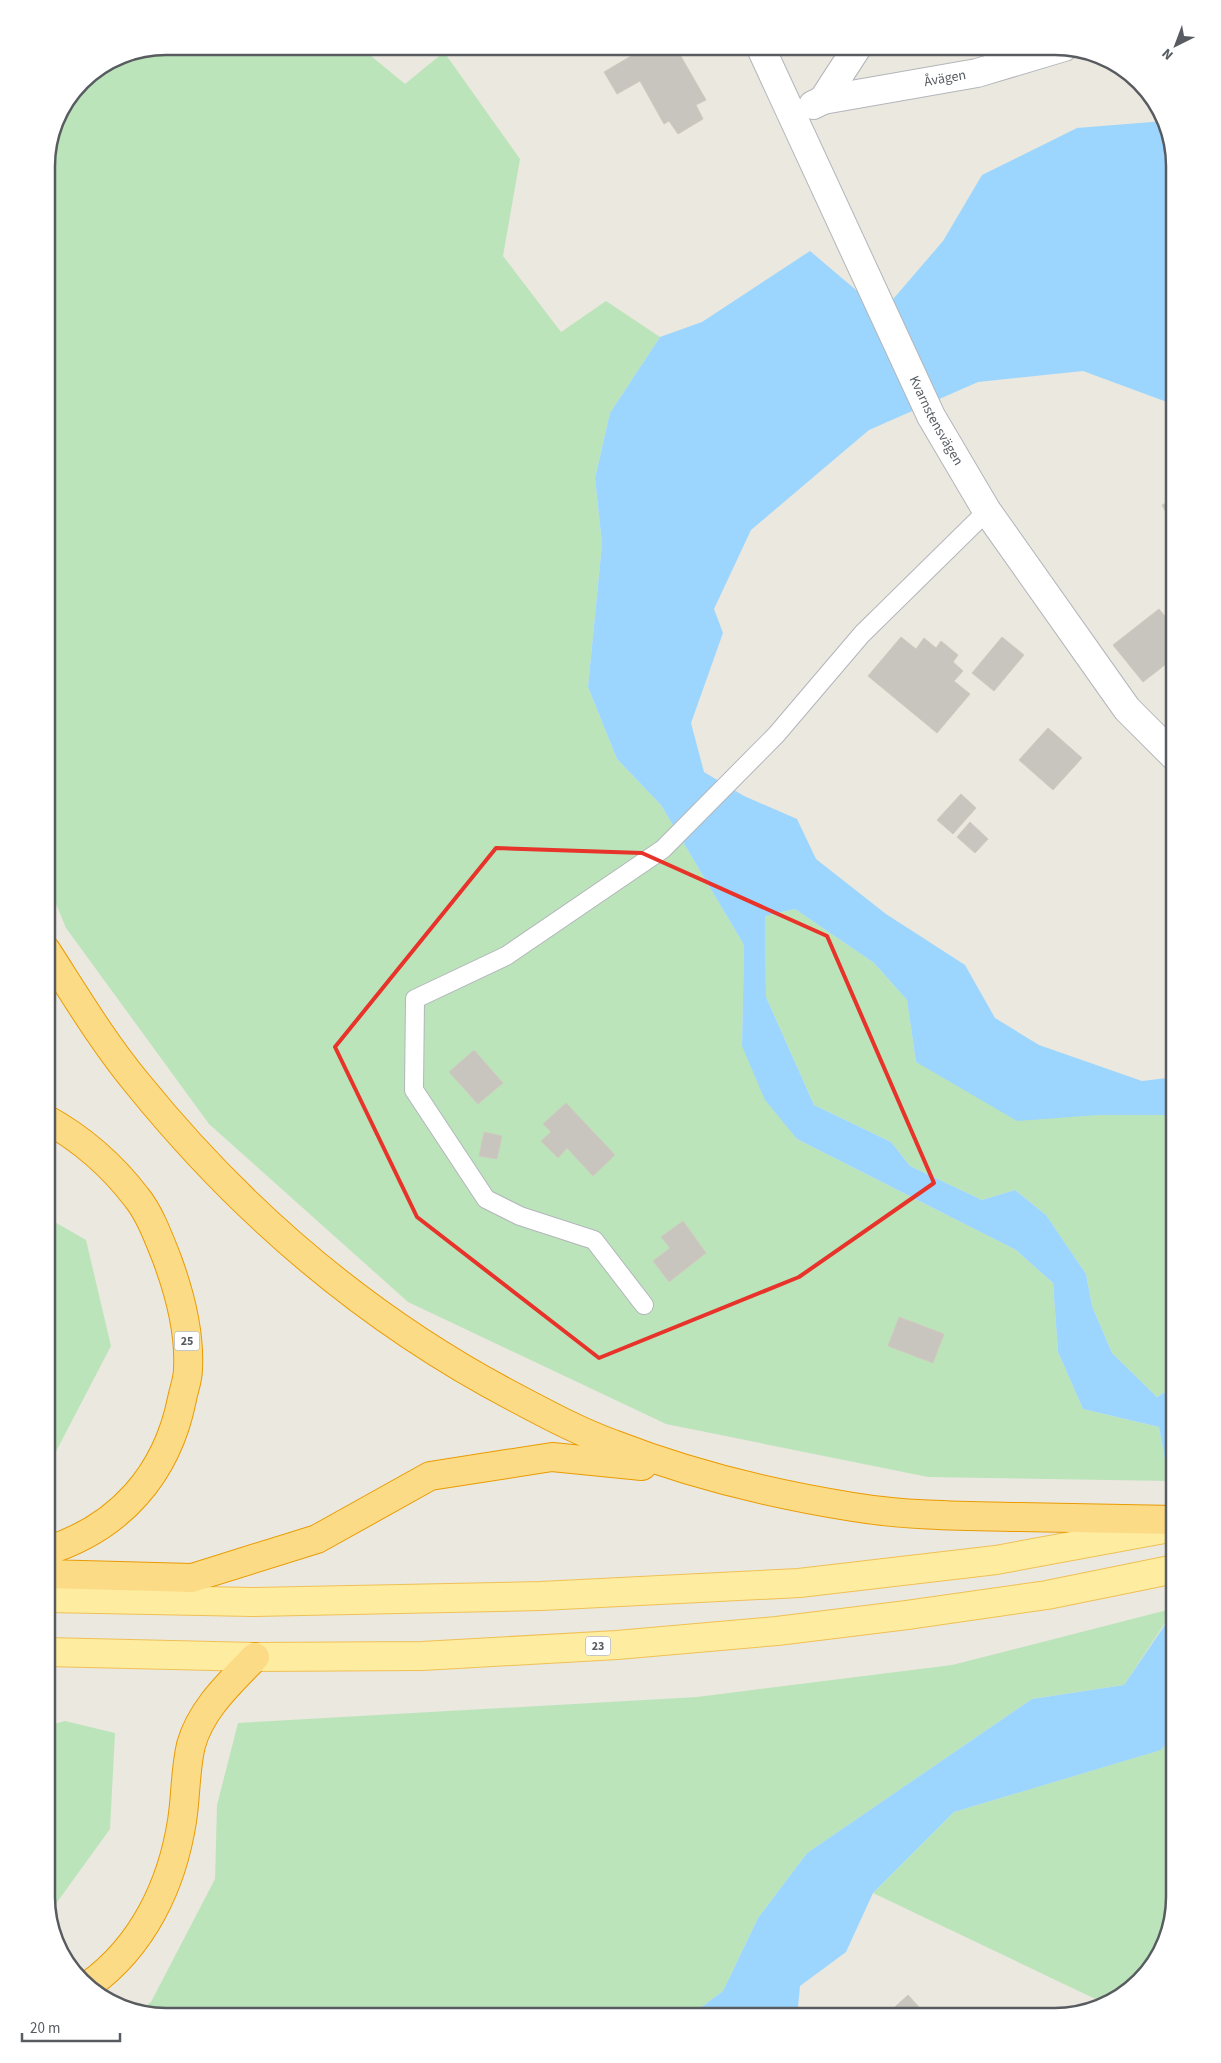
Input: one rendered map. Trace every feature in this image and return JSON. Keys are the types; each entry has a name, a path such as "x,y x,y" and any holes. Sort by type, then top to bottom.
{"highway":[{"path":"55,964 136,1083 260,1217 322,1272 389,1322 463,1370 538,1409 610,1443 686,1470 757,1488 855,1508 946,1516 1133,1527 1166,1522"},
{"name":"25","path":"55,1124 70,1132 107,1162 139,1199 161,1242 178,1286 187,1332 188,1370 178,1421 160,1464 135,1496 105,1523 67,1544 55,1548"},
{"path":"55,1574 192,1578 317,1539 430,1476 552,1457 686,1470"},
{"path":"94,1981 120,1957 143,1928 161,1896 174,1864 191,1744 203,1718 222,1691 255,1657"}],"main road":[{"path":"55,1598 273,1602 541,1596 799,1583 996,1560 1133,1527 1166,1527"},
{"name":"23","path":"55,1652 255,1657 422,1656 617,1645 768,1631 907,1615 1047,1595 1166,1571"}],"street":[{"name":"Kvarnstensvägen","path":"764,55 931,416 987,511 1127,709 1166,747"},
{"path":"792,116 823,100 852,55"},
{"name":"Åvägen","path":"823,100 977,73 1037,55"}],"lane":[{"path":"644,1305 594,1240 520,1216 486,1199 414,1090 415,999 506,956 663,849 776,735 862,634 987,511"}],"highlighted area":[{"path":"496,848 642,853 827,936 934,1183 799,1277 599,1358 417,1217 335,1047"}],"green space":[{"path":"166,55 370,55 405,84 440,55 446,55 520,159 503,256 561,332 606,301 660,337 610,413 595,478 602,544 588,687 617,759 661,805 744,945 742,1046 797,1139 1016,1250 1053,1283 1058,1352 1083,1409 1159,1427 1166,1465 1166,1481 928,1477 666,1424 408,1302 209,1124 66,928 55,902 55,159 63,124 74,104 93,83 104,74 124,63 144,57"},
{"path":"795,909 874,963 907,1000 916,1062 1098,1115 1166,1115 1166,1392 1157,1397 1112,1353 1092,1306 1086,1274 1046,1215 1015,1190 982,1200 910,1166 891,1142 814,1105 766,997 765,916"},
{"path":"55,1222 86,1240 111,1346 55,1453"},
{"path":"1166,1610 1166,1622 1124,1685 1032,1699 807,1853 758,1918 723,1991 700,2008 159,2008 145,2006 151,2002 215,1879 217,1805 238,1723 697,1697 952,1665"},
{"path":"65,1721 115,1733 110,1829 56,1904 55,1897 55,1724"},
{"path":"1166,1744 1166,1897 1162,1926 1158,1939 1143,1965 1128,1980 1104,1997 1097,2000 873,1893 954,1812 1160,1750"}],"water":[{"path":"1157,122 1160,130 1166,166 1166,402 1083,371 978,382 869,430 751,530 714,609 723,633 691,723 704,772 744,796 797,819 816,859 886,914 965,965 995,1018 1039,1045 1142,1081 1166,1078 1166,1115 1098,1115 1017,1121 916,1062 907,1000 874,963 795,909 765,916 766,997 814,1105 891,1142 910,1166 982,1200 1015,1190 1046,1215 1086,1274 1092,1306 1112,1353 1157,1397 1166,1392 1166,1465 1159,1427 1083,1409 1058,1352 1053,1283 1016,1250 797,1139 765,1100 742,1046 744,945 661,805 617,759 588,687 602,544 595,478 610,413 660,337 702,322 810,251 882,312 943,241 982,175 1077,128"},
{"path":"1166,1623 1166,1744 1161,1750 954,1812 873,1893 846,1952 800,1986 798,2008 700,2008 723,1991 758,1918 807,1853 1032,1699 1124,1685"}],"building":[{"path":"633,55 680,55 706,100 696,105 703,119 678,134 669,121 664,124 640,81 617,94 604,72"},
{"path":"1166,503 1166,512 1162,505"},
{"path":"1159,609 1166,617 1166,664 1143,682 1113,645"},
{"path":"901,637 916,649 924,638 936,648 941,641 958,655 953,662 963,671 954,681 970,694 937,733 868,676"},
{"path":"1002,637 1024,655 994,691 972,673"},
{"path":"1048,728 1082,758 1053,790 1019,760"},
{"path":"961,794 976,808 953,834 937,820"},
{"path":"970,822 988,839 975,853 957,837"},
{"path":"474,1050 503,1083 478,1104 449,1072"},
{"path":"566,1103 615,1155 593,1176 567,1148 558,1158 541,1141 551,1132 543,1124"},
{"path":"484,1132 502,1136 497,1159 479,1156"},
{"path":"683,1221 706,1253 669,1282 653,1261 670,1248 661,1237"},
{"path":"899,1317 944,1334 933,1363 888,1346"},
{"path":"908,1995 920,2008 894,2008"}]}
